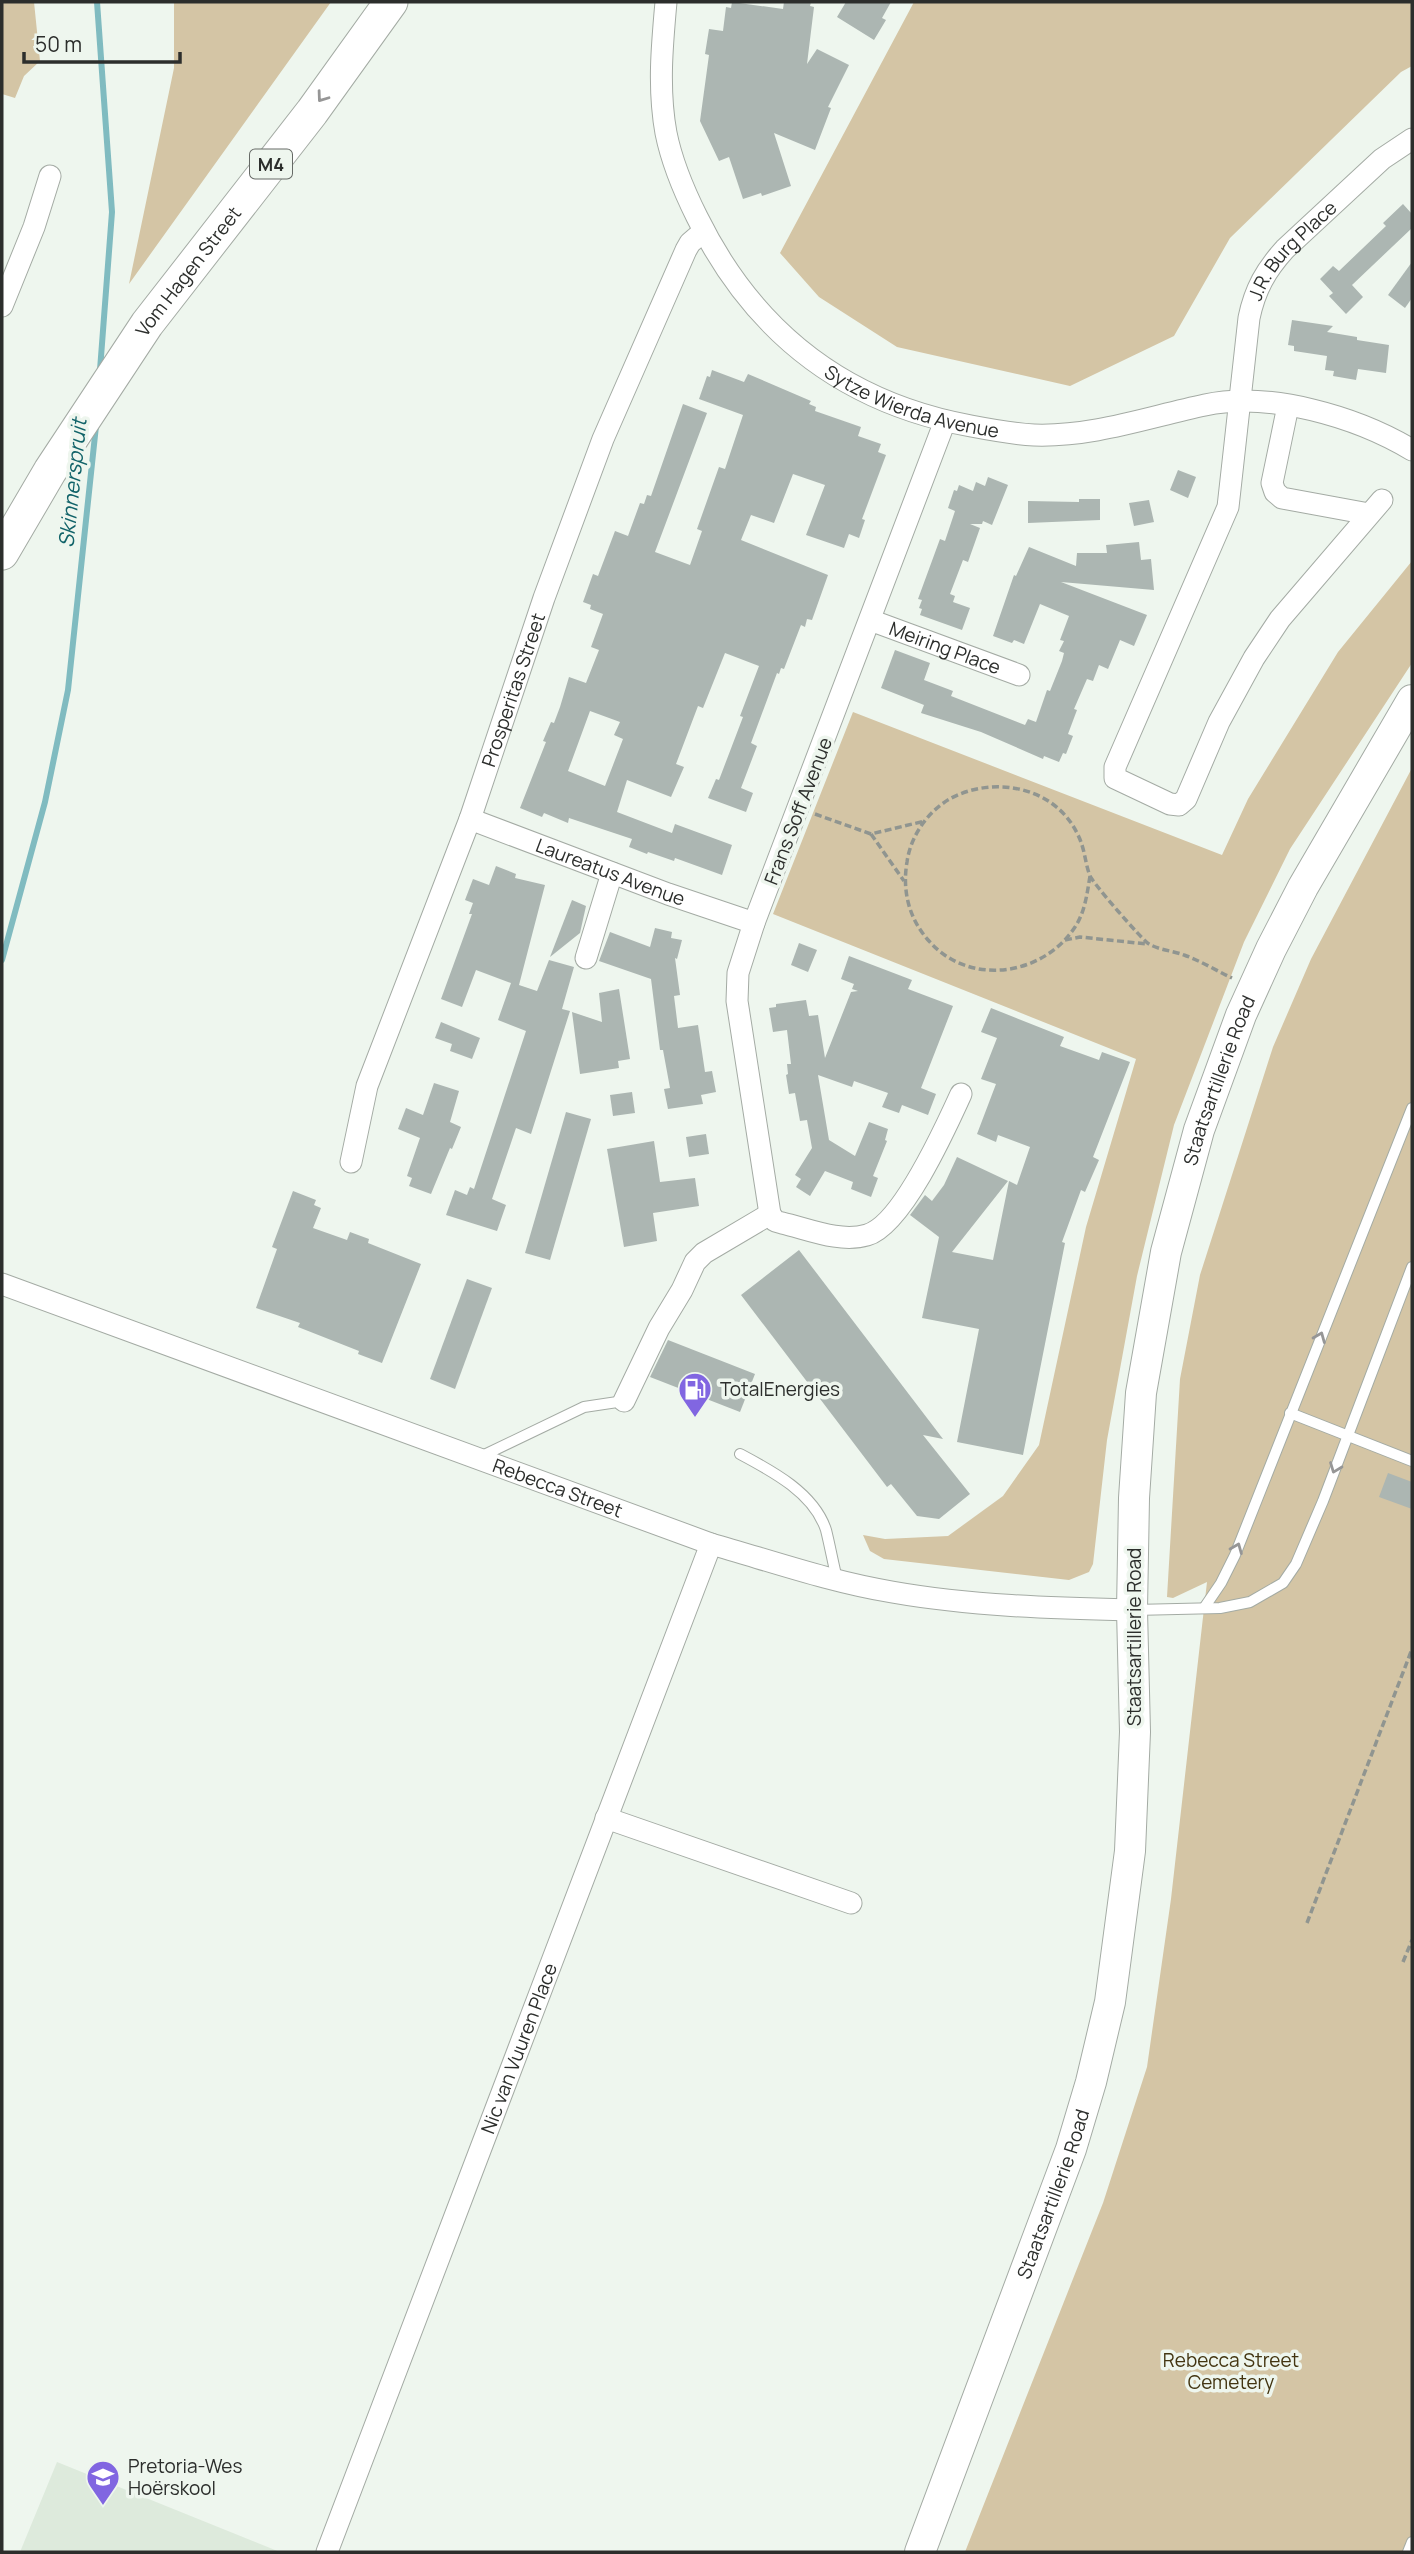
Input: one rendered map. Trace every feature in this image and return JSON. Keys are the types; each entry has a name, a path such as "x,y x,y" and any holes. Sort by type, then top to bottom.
{"main road":[{"name":"Vom Hagen Street","path":"2,513 44,463 144,313 336,43 362,2"},
{"name":"Vom Hagen Street","path":"144,313 312,112 391,2"},
{"name":"Vom Hagen Street","path":"2,553 44,463"}],"street":[{"name":"Sytze Wierda Avenue","path":"666,2 661,96 667,135 677,173 704,231 720,262 759,310 802,352 843,382 891,405 945,421 1008,433 1070,434 1110,428 1208,404 1240,402 1303,407 1346,419 1412,450"},
{"name":"J.R. Burg Place","path":"1288,406 1272,484 1275,492 1282,498 1376,507 1280,619 1219,722 1186,799 1179,805 1170,804 1115,778 1115,767 1228,507 1249,317 1255,291 1285,249 1382,159 1412,139"},
{"path":"2,306 34,227 50,176"},
{"name":"Prosperitas Street","path":"351,1162 367,1086 470,818 544,598 603,439 686,250 704,231"},
{"name":"Frans Soff Avenue","path":"770,1214 736,987 754,923 800,809 945,421"},
{"name":"Meiring Place","path":"870,620 1019,675"},
{"name":"Staatsartillerie Road","path":"920,2552 1071,2149 1091,2082 1110,2002 1130,1851 1135,1732 1132,1610 1134,1498 1140,1393 1166,1252 1199,1130 1241,1015 1271,949 1345,812 1412,700"},
{"name":"Staatsartillerie Road","path":"1389,741 1412,716"},
{"name":"Laureatus Avenue","path":"470,818 612,873 754,923"},
{"path":"586,958 612,873"},
{"path":"624,1401 690,1270 704,1253 770,1214 782,1223 843,1237 865,1236 877,1231 892,1217 929,1162 961,1094"},
{"name":"Rebecca Street","path":"2,1284 711,1544 889,1592 1019,1607 1132,1610"},
{"name":"Nic van Vuuren Place","path":"327,2552 711,1544"},
{"path":"607,1818 851,1903"}],"lane":[{"path":"1204,1608 1222,1583 1235,1555 1412,1108"},
{"path":"1132,1610 1220,1608 1250,1602 1283,1583 1296,1564 1412,1267"},
{"path":"478,1458 584,1407 624,1401"},
{"path":"1290,1413 1412,1461"},
{"path":"740,1454 773,1471 809,1501 825,1527 836,1579"},
{"path":"1408,2552 1412,2542"}],"path":[{"path":"999,785 1022,789 1044,798 1063,813 1077,832 1086,855 1090,876 1086,903 1076,925 1065,940 1042,959 1019,968 995,971 971,967 948,958 929,942 915,922 907,900 905,883 908,852 918,830 933,811 953,797 975,788 999,785"},
{"path":"800,809 871,834 926,820"},
{"path":"871,834 905,883"},
{"path":"1090,876 1149,944"},
{"path":"1065,940 1080,937 1149,944 1185,956 1238,981"},
{"path":"1307,1923 1412,1649"},
{"path":"1404,1962 1412,1940"}],"shaded area":[{"name":"Pretoria-Wes Hoërskool","path":"57,2462 280,2552 20,2552"}],"green space":[{"path":"2,2 34,2 40,61 24,76 15,98 2,94"},
{"path":"174,2 331,2 129,284 174,68"},
{"path":"914,2 1412,2 1412,66 1401,72 1230,238 1174,336 1070,386 897,347 819,297 780,253"},
{"path":"1412,561 1412,663 1290,849 1244,942 1174,1125 1137,1276 1107,1440 1093,1564 1089,1572 1069,1580 884,1559 870,1551 863,1535 885,1539 948,1536 1003,1496 1039,1445 1086,1227 1136,1059 773,914 853,712 1222,855 1248,799 1338,652"},
{"name":"Rebecca Street Cemetery","path":"1412,768 1412,2552 965,2552 1103,2203 1147,2067 1171,1899 1207,1582 1173,1598 1167,1597 1180,1379 1200,1275 1273,1047 1311,959"}],"building":[{"path":"732,2 783,9 784,2 811,2 810,6 814,7 807,64 817,49 849,65 828,107 831,108 815,150 774,133 791,186 743,199 729,157 719,161 700,121 709,55 705,54 709,29 723,31 726,7 731,8"},
{"path":"846,2 891,2 882,18 886,20 874,40 837,17"},
{"path":"1403,204 1412,214 1412,228 1352,285 1363,297 1346,314 1329,296 1333,293 1320,279 1333,266 1339,271 1386,226 1383,223"},
{"path":"1412,262 1412,298 1405,308 1388,295"},
{"path":"1292,320 1333,326 1327,332 1389,345 1386,373 1358,369 1356,380 1333,376 1334,371 1325,370 1327,356 1294,351 1294,346 1288,345"},
{"path":"712,370 744,382 748,374 811,401 809,404 816,407 815,411 861,427 858,436 881,444 878,452 886,455 862,519 865,520 859,538 849,534 844,548 806,535 825,485 793,474 774,523 751,515 741,540 828,575 812,620 807,619 805,627 801,625 784,669 781,668 779,674 777,673 751,743 757,746 741,788 753,793 746,812 708,798 716,779 719,780 759,666 725,653 703,708 698,706 676,764 684,767 671,797 627,780 617,812 672,833 675,824 732,845 722,875 675,858 674,861 648,852 647,854 629,847 632,839 569,818 568,823 544,813 542,817 520,808 569,677 586,683 599,650 591,647 603,614 590,609 591,605 583,602 593,574 598,576 615,531 628,536 640,503 644,504 647,495 651,496 683,404 707,413 655,552 690,565 702,531 697,529 719,467 725,469 743,415 699,399 707,376 710,377","holes":["590,711 620,722 614,735 623,739 605,786 568,771"]},
{"path":"1178,470 1196,477 1188,498 1170,490"},
{"path":"988,477 1008,485 992,525 983,521 982,524 970,524 980,528 968,562 963,560 950,594 955,596 953,602 970,608 962,630 920,615 922,600 918,599 940,539 945,541 955,511 948,508 954,490 957,491 959,485 973,491 976,482 985,486"},
{"path":"1079,499 1100,499 1100,520 1028,523 1028,501 1079,502"},
{"path":"1149,500 1154,522 1134,526 1129,503"},
{"path":"1139,542 1141,560 1151,559 1154,590 1061,582 1147,615 1134,646 1120,640 1108,669 1099,665 1093,681 1087,679 1074,709 1077,710 1068,734 1073,736 1066,754 1063,753 1059,762 1044,756 1043,759 981,732 921,713 924,705 881,688 895,650 930,663 924,680 953,691 951,696 1025,725 1028,719 1036,722 1047,690 1050,691 1062,661 1064,653 1059,651 1064,641 1060,640 1069,616 1040,604 1024,644 993,636 1014,575 1016,576 1029,547 1076,566 1077,553 1107,553 1106,545"},
{"path":"496,866 516,874 515,878 545,885 519,985 537,991 549,960 574,967 562,1009 570,1011 531,1134 516,1128 492,1199 506,1205 497,1231 446,1215 455,1190 467,1195 470,1187 474,1189 526,1031 498,1020 511,983 476,970 462,1007 441,999 472,914 469,914 473,903 465,900 473,879 489,885"},
{"path":"572,900 586,906 580,933 550,957"},
{"path":"655,928 672,932 671,938 682,940 677,959 675,958 680,995 674,996 678,1028 698,1025 705,1072 712,1071 716,1092 701,1095 703,1104 668,1109 664,1089 670,1088 663,1050 660,1050 651,979 599,961 610,932 650,947"},
{"path":"799,943 817,950 808,972 791,965"},
{"path":"849,956 912,980 908,989 953,1006 921,1088 936,1094 928,1115 902,1105 899,1113 882,1107 888,1093 854,1081 852,1087 818,1075 829,1140 855,1156 869,1122 888,1129 887,1141 873,1176 878,1178 871,1197 851,1189 853,1182 825,1171 810,1196 796,1187 801,1179 795,1175 812,1148 807,1120 800,1121 795,1093 789,1094 786,1075 787,1064 791,1064 787,1030 773,1032 769,1008 776,1007 776,1004 806,1000 809,1016 818,1015 825,1058 851,992 858,991 852,989 854,984 841,979"},
{"path":"619,989 630,1059 618,1061 619,1068 580,1074 572,1012 602,1022 599,993"},
{"path":"991,1008 1064,1037 1060,1046 1099,1060 1102,1052 1130,1062 1093,1157 1099,1160 1085,1192 1081,1190 1062,1242 1065,1243 1023,1455 957,1442 979,1329 922,1318 939,1237 910,1215 925,1195 932,1201 944,1185 957,1157 1008,1181 952,1252 993,1260 1009,1181 1017,1185 1030,1147 998,1135 996,1142 977,1134 996,1084 981,1079 997,1038 981,1032"},
{"path":"441,1022 480,1038 472,1059 450,1051 452,1044 435,1038"},
{"path":"434,1083 459,1091 450,1122 461,1127 431,1194 409,1186 412,1178 407,1176 420,1138 398,1129 406,1108 423,1115"},
{"path":"632,1092 635,1113 613,1116 610,1095"},
{"path":"566,1112 591,1119 550,1260 525,1253"},
{"path":"706,1134 709,1154 689,1157 686,1137"},
{"path":"654,1141 660,1182 695,1178 699,1206 653,1213 657,1241 624,1247 607,1149"},
{"path":"293,1191 316,1200 314,1205 321,1208 313,1228 347,1240 350,1232 369,1239 368,1243 421,1264 382,1363 298,1327 300,1323 256,1308 277,1249 272,1247"},
{"path":"799,1250 943,1439 923,1435 970,1494 939,1519 917,1516 891,1484 887,1487 741,1295"},
{"path":"467,1279 492,1288 455,1389 430,1379"},
{"path":"668,1340 755,1374 740,1412 650,1377"},
{"path":"1388,1473 1412,1482 1412,1509 1379,1497"}],"waterway":[{"name":"Skinnerspruit","path":"97,2 112,212 100,370"},
{"name":"Skinnerspruit","path":"2,960 45,802 68,690 96,426"}],"place":[{"name":"TotalEnergies","path":"695,1419"},
{"name":"Pretoria-Wes Hoërskool","path":"103,2507"}]}
